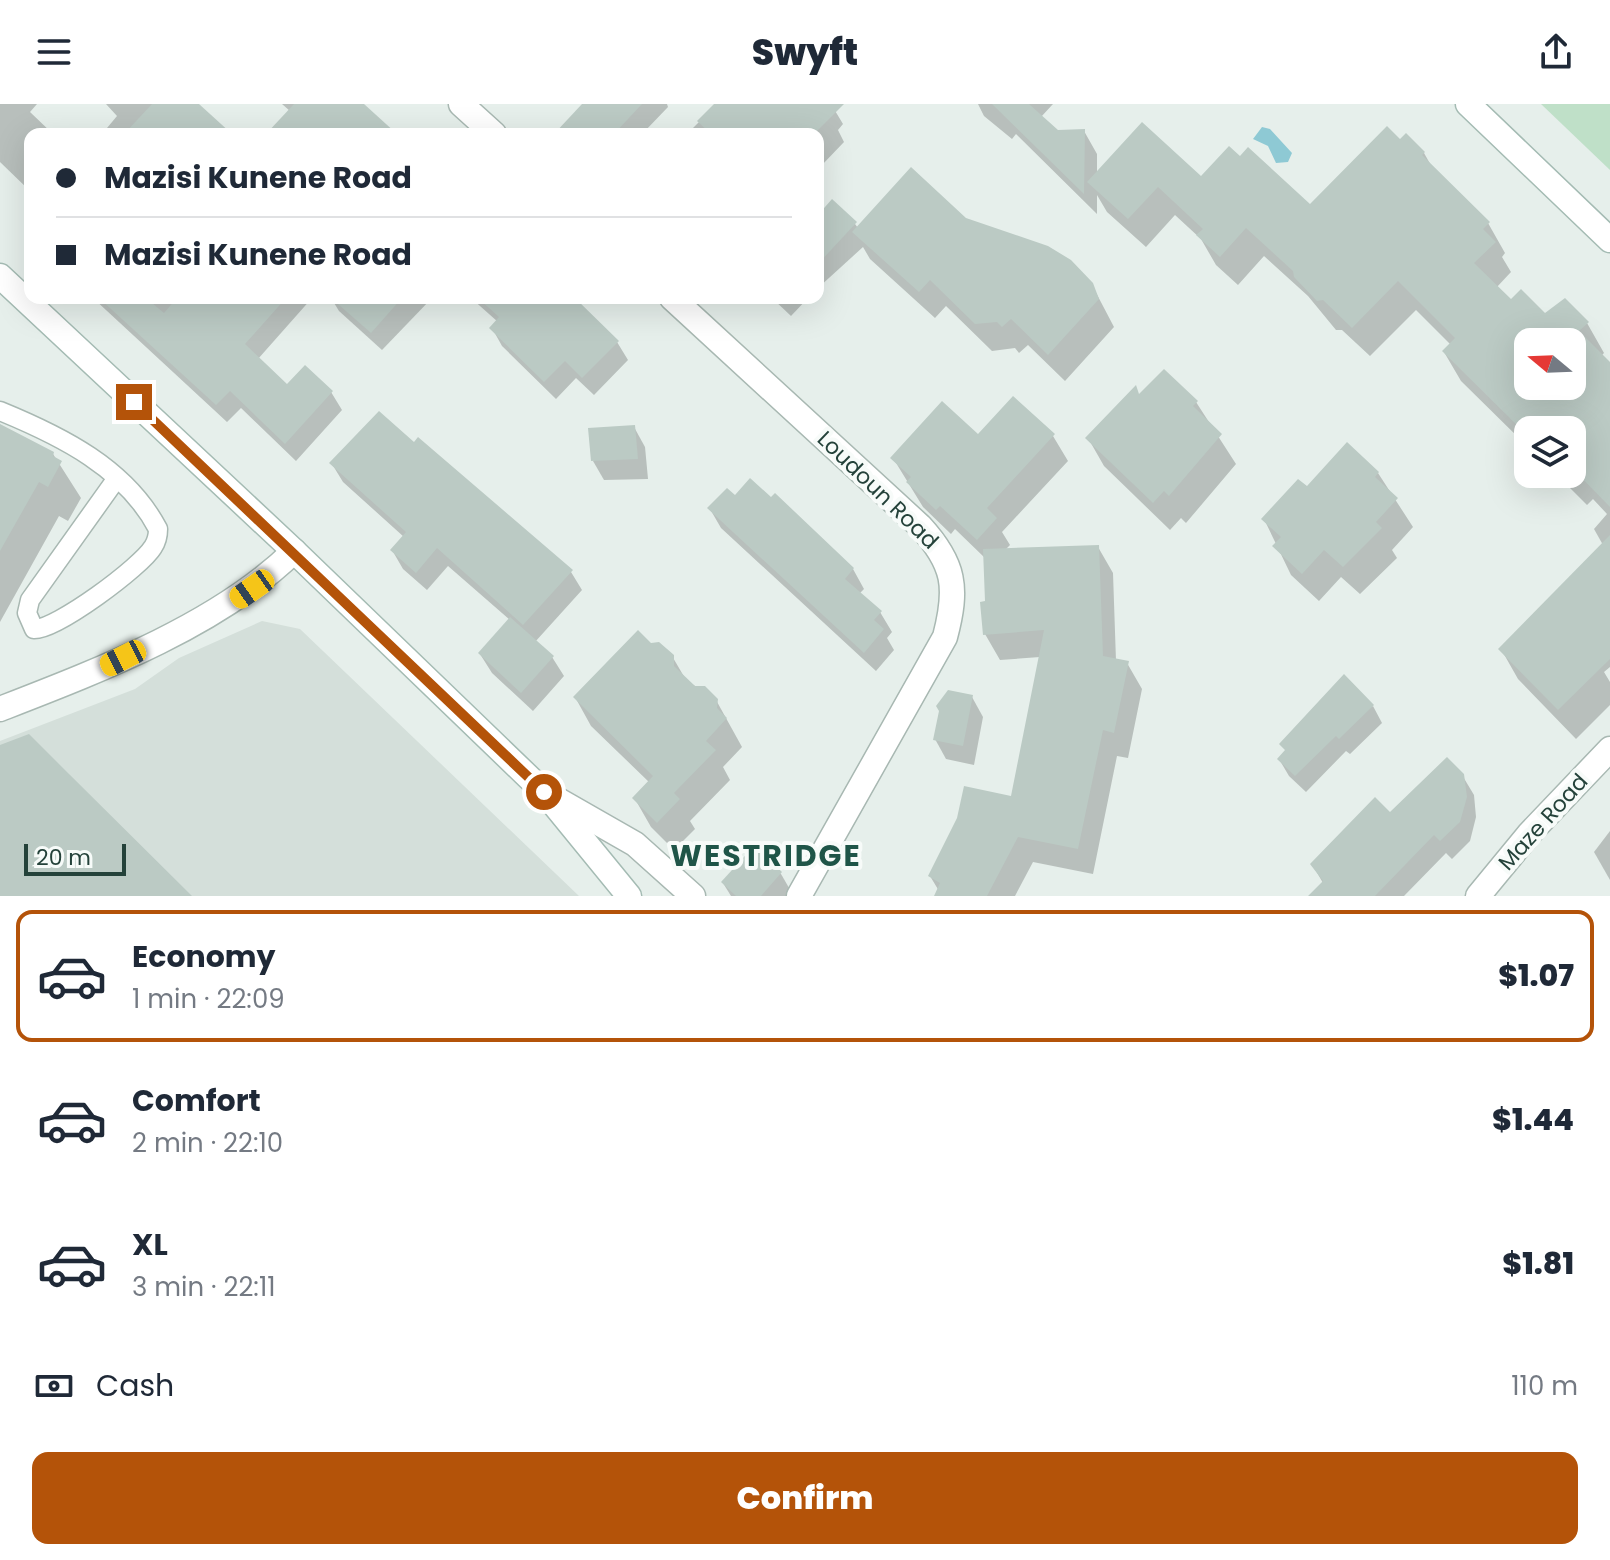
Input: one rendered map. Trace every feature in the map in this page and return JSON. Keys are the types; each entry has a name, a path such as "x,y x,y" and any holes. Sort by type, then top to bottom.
{"street":[{"path":"461,104 487,128"},
{"path":"1468,104 1610,240"},
{"path":"0,276 24,298"},
{"path":"30,304 294,551 544,792 629,896"},
{"name":"Loudoun Road","path":"679,304 920,526 946,558 952,577 953,603 945,637 799,896"},
{"path":"0,709 95,672 237,599 266,579 294,551"},
{"name":"Maze Road","path":"1479,895 1610,749"},
{"path":"544,792 635,844 693,896"}],"lane":[{"path":"0,411 61,438 117,478 158,529 155,545 127,573 59,621 43,629 34,629 27,613 30,600 117,478"}],"shaded area":[{"path":"262,621 300,629 579,896 0,896 0,741 135,689 179,658"}],"green space":[{"path":"1541,104 1610,104 1610,170"}],"water":[{"path":"1262,127 1270,129 1292,153 1288,162 1276,163 1268,146 1253,139"}],"building":[{"path":"152,104 199,104 225,128 130,128"},
{"path":"294,104 364,104 390,128 272,128"},
{"path":"582,104 642,104 620,128 560,128"},
{"path":"714,104 844,104 820,128 705,128 697,121"},
{"path":"992,104 1029,104 1058,130 1085,129 1084,194"},
{"path":"1142,122 1201,176 1229,146 1240,156 1248,147 1310,204 1387,126 1400,139 1406,133 1425,152 1422,155 1490,222 1483,229 1496,242 1474,263 1511,299 1521,289 1545,313 1565,298 1589,322 1582,328 1514,328 1514,400 1586,400 1586,338 1610,362 1610,507 1586,482 1586,416 1514,416 1514,422 1442,351 1455,338 1398,281 1352,328 1323,300 1317,301 1294,277 1293,271 1246,228 1220,257 1196,235 1203,229 1158,187 1128,219 1087,182"},
{"path":"911,167 966,218 1048,246 1071,260 1093,283 1099,299 1048,355 1011,319 1002,327 997,322 975,324 930,280 919,292 852,232"},
{"path":"832,199 857,222 824,258 824,208"},
{"path":"106,304 153,304 164,313 172,304 281,304 245,344 287,384 305,365 333,391 285,444 230,391 216,405"},
{"path":"338,304 397,304 371,333"},
{"path":"485,304 581,304 619,341 582,378 565,361 544,382 489,328 499,317"},
{"path":"1164,369 1198,401 1193,406 1222,434 1169,496 1164,491 1153,503 1085,438 1136,385 1139,394"},
{"path":"1013,396 1055,434 987,508 997,518 977,540 940,506 936,510 906,482 911,477 890,458 942,401 978,434"},
{"path":"379,411 414,442 418,437 573,570 523,625 437,548 416,573 390,550 406,532 329,463"},
{"path":"0,424 54,452 53,456 62,461 48,487 39,482 0,551"},
{"path":"635,425 638,459 591,461 588,428"},
{"path":"1347,442 1379,472 1375,477 1398,498 1376,522 1382,528 1343,567 1324,550 1302,574 1272,546 1281,537 1261,519 1298,479 1307,486"},
{"path":"750,478 771,497 775,493 854,568 845,579 882,611 874,620 884,629 864,653 707,508 727,488 735,495"},
{"path":"1610,535 1610,659 1558,710 1498,649"},
{"path":"1099,545 1103,656 1129,661 1114,733 1103,730 1078,849 1018,837 987,896 934,896 940,883 928,876 957,818 964,786 1011,796 1044,630 983,635 980,602 985,601 983,549"},
{"path":"510,617 554,656 521,693 478,653"},
{"path":"638,630 651,643 659,642 674,655 674,666 695,686 705,686 718,699 717,708 727,718 706,741 716,750 674,793 680,799 657,823 632,798 653,776 573,697"},
{"path":"1344,674 1374,705 1295,776 1277,759 1285,750 1279,744"},
{"path":"948,690 973,695 963,746 933,740 939,711 936,706"},
{"path":"29,734 192,896 0,896 0,745"},
{"path":"1447,757 1464,774 1467,797 1460,822 1440,841 1434,835 1375,896 1308,896 1323,881 1310,864 1375,797 1390,812"},
{"path":"754,846 782,872 761,896 736,896 721,882"}],"district":[{"name":"WESTRIDGE","path":"766,855"}],"route":[{"path":"134,402 544,792"}]}
